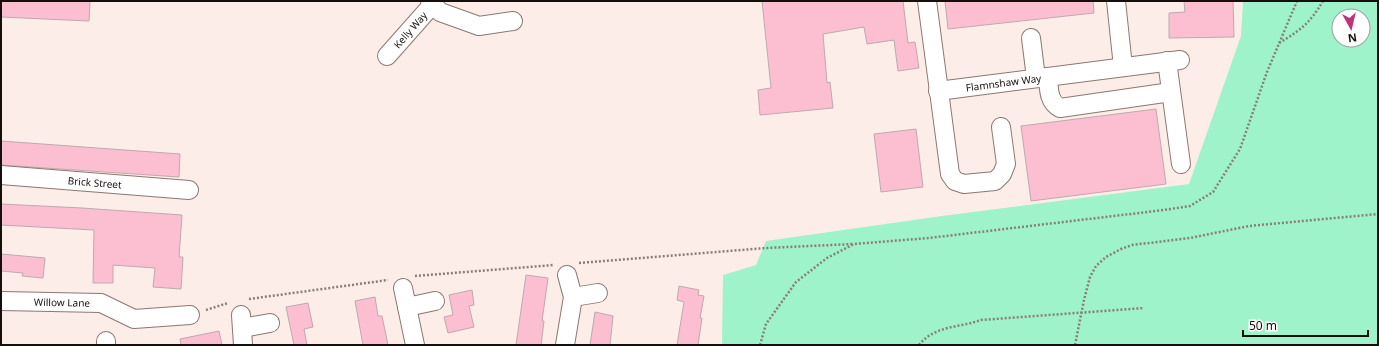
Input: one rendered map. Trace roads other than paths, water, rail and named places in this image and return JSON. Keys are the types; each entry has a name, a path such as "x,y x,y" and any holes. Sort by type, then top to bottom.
{"street":[{"path":"927,1 950,174 955,181 964,184 995,181 1002,174 1006,164 1001,127"},
{"path":"1116,1 1123,67"},
{"name":"Kelly Way","path":"387,56 431,3 440,12 479,26 513,21"},
{"path":"1031,38 1042,77 1051,101 1060,108 1171,92 1181,164"},
{"name":"Flamnshaw Way","path":"938,90 1173,61 1171,92"},
{"name":"Brick Street","path":"1,175 189,190"},
{"path":"565,345 573,297 568,267"},
{"path":"402,281 415,345"},
{"path":"573,297 598,293"},
{"name":"Willow Lane","path":"1,301 101,303 134,319 190,315"},
{"path":"407,307 435,301"},
{"path":"241,318 270,323"}]}
